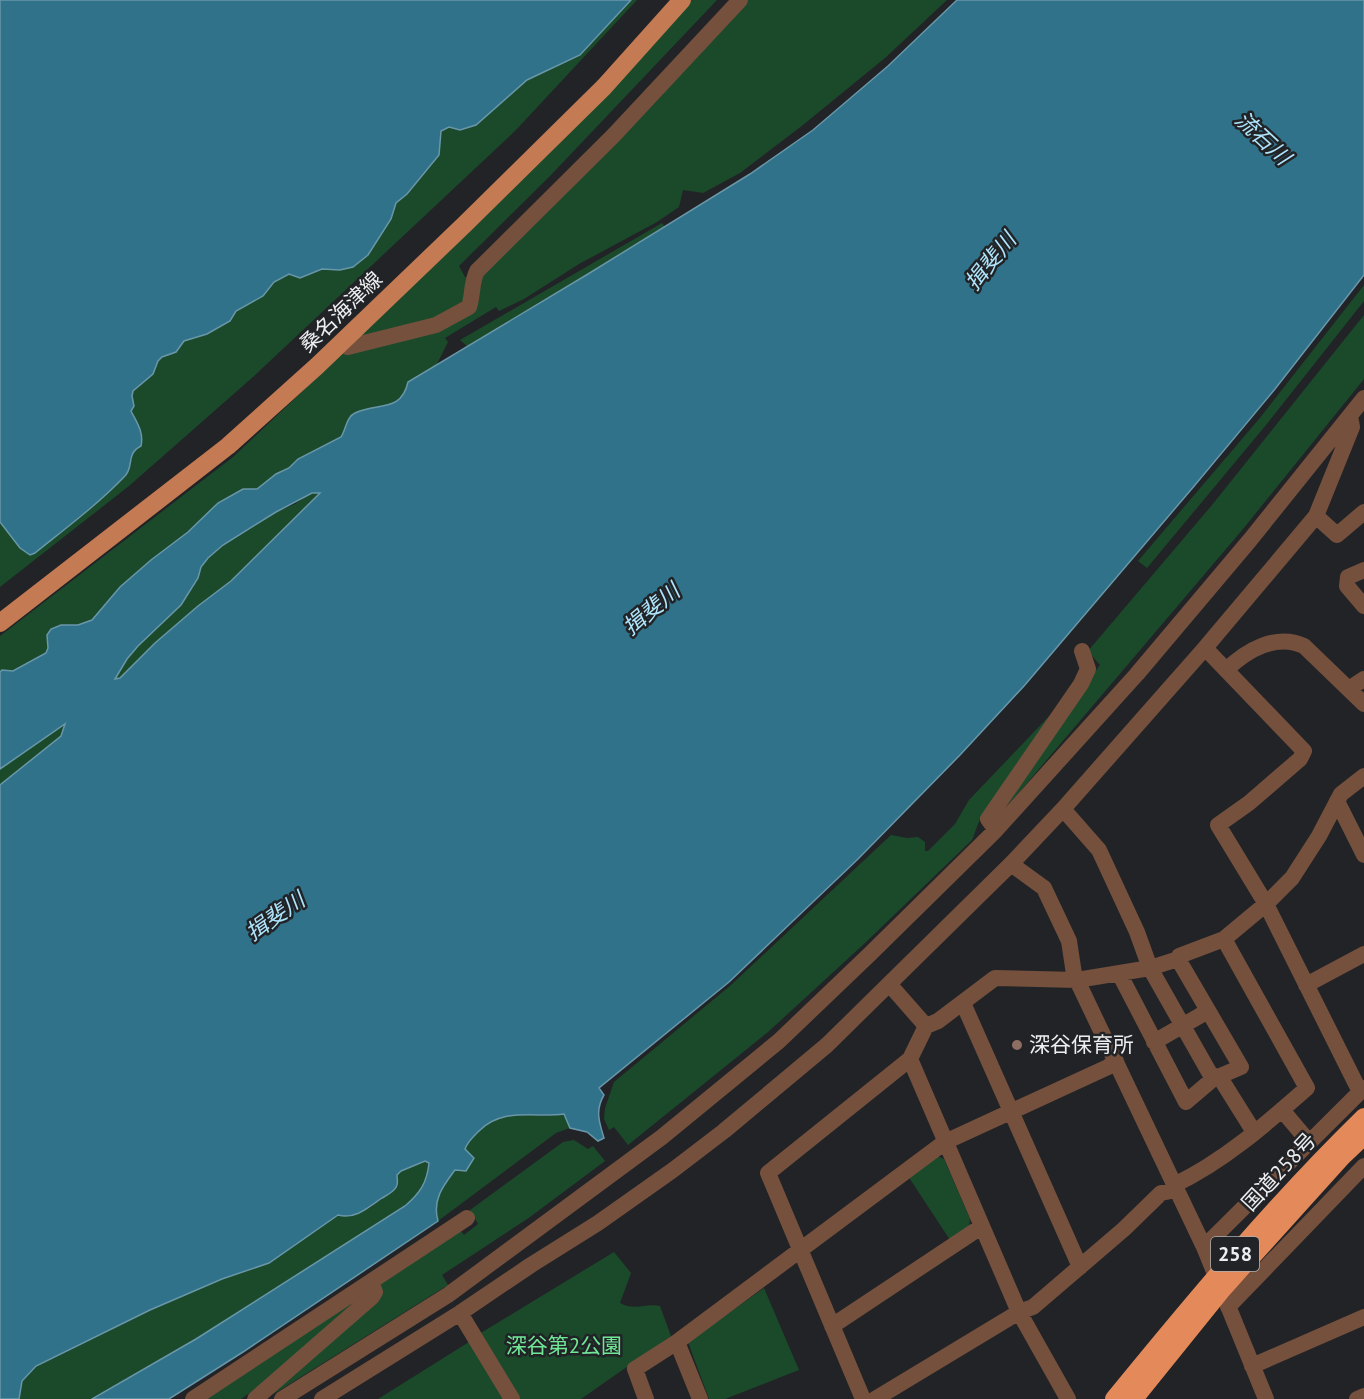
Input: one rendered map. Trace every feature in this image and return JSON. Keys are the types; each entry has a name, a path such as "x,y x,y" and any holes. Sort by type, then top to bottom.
{"highway":[{"name":"国道258号","path":"1134,1399 1222,1291 1323,1156 1364,1117"},
{"name":"国道258号","path":"1114,1399 1222,1291 1342,1157 1364,1136"}],"main road":[{"name":"桑名海津線","path":"0,623 228,446 342,342 604,87 682,0"}],"street":[{"path":"342,342 348,347 436,326 469,307 477,272 613,136 740,0"},
{"path":"282,1399 448,1295 662,1137 779,1041 996,830 1137,674 1250,540 1364,398"},
{"path":"322,1399 598,1223 681,1164 801,1068 890,985 1063,809 1205,648 1316,516 1352,427 1350,416"},
{"path":"1316,516 1337,535 1364,512"},
{"path":"1364,570 1348,577 1347,586 1364,606"},
{"path":"1226,670 1243,654 1287,640 1304,646 1364,704"},
{"path":"1204,1247 1362,1090 1306,986 1266,904 1218,825 1249,803 1300,759 1304,751 1205,648"},
{"path":"996,830 988,819 1081,684 1088,669 1082,651"},
{"path":"1349,689 1364,679"},
{"path":"863,1399 768,1173 910,1059 926,1026 938,1021 995,978 1077,980 1150,968 1178,959 1179,956 1224,939 1266,904 1292,878 1319,836 1341,794 1364,776"},
{"path":"1337,801 1364,855"},
{"path":"1063,809 1099,850 1137,932 1150,968 1182,1025 1254,1132"},
{"path":"1011,864 1044,888 1069,941 1074,974 1204,1247 1266,1399"},
{"path":"875,1399 1019,1312 1034,1307 1161,1193 1175,1188 1206,1167 1282,1110 1306,1088 1224,939"},
{"path":"1306,986 1364,954"},
{"path":"1119,973 1186,1102 1216,1078 1241,1067 1178,959"},
{"path":"890,985 926,1026"},
{"path":"963,1003 1080,1267"},
{"path":"1154,1042 1208,1011"},
{"path":"910,1059 1019,1312 1068,1399"},
{"path":"646,1399 635,1370 677,1342 945,1142 1116,1061"},
{"path":"1282,1110 1309,1142"},
{"path":"1222,1291 1364,1166"},
{"path":"193,1399 467,1218"},
{"path":"832,1326 981,1227"},
{"path":"255,1399 372,1297 375,1292 371,1281"},
{"path":"460,1313 512,1399"},
{"path":"1252,1365 1364,1317"},
{"path":"677,1342 700,1399"},
{"path":"1358,1399 1364,1396"}],"green space":[{"path":"631,0 637,0 515,131 253,377 129,486 0,587 0,522 20,548 32,554 85,513 129,469 132,454 141,446 142,441 130,408 134,406 133,391 155,370 158,361 184,341 207,334 230,321 236,311 263,296 274,282 289,274 300,278 322,269 340,270 353,267 368,255 385,229 395,203 407,194 438,155 441,131 449,127 460,130 476,125 527,80 580,55"},
{"path":"691,0 717,0 550,176 459,266 465,277 479,276 747,0 947,0 885,58 740,173 703,193 683,190 679,207 657,222 579,264 524,299 499,311 496,307 445,338 448,342 436,366 408,382 400,398 394,403 352,415 341,437 298,459 106,610 0,697 0,636 233,457 326,369 608,92"},
{"path":"662,223 665,227 468,347 460,340"},
{"path":"1364,285 1364,301 1266,425 1147,568 1138,561 1259,419"},
{"path":"1364,315 1364,379 1243,529 1005,809 1080,692 1100,665 1088,651 1212,505"},
{"path":"320,492 231,581 155,643 120,678 66,723 61,736 0,785 0,755 208,558 223,545 276,512 295,504 308,495"},
{"path":"1074,690 980,819 972,840 865,943 768,1032 628,1145 614,1127 609,1130 604,1119 605,1108 614,1082 731,985 891,835 907,838 918,837 925,842 925,851 928,851 955,824 969,800"},
{"path":"517,1114 549,1116 564,1114 570,1128 556,1133 438,1221 169,1399 122,1382 92,1399 19,1399 22,1381 36,1366 150,1310 222,1279 269,1263 338,1215 370,1208 398,1185 397,1175 401,1171 425,1161 429,1163 465,1150 473,1136 486,1125"},
{"path":"574,1140 588,1149 593,1146 605,1161 530,1217 442,1275 448,1285 272,1395 379,1283 460,1230 464,1235 478,1224 470,1210 563,1142"},
{"path":"935,1155 944,1159 970,1219 969,1228 950,1240 908,1176"},
{"name":"深谷第2公園","path":"614,1252 631,1273 620,1303 635,1307 660,1306 671,1336 581,1399 519,1399 479,1334"},
{"path":"764,1288 799,1370 725,1399 709,1399 688,1342"},
{"path":"365,1293 264,1383 241,1399 201,1399"},
{"path":"469,1342 503,1399 378,1399"}],"water":[{"path":"0,0 631,0 580,55 527,80 476,125 460,130 449,127 441,131 439,155 407,194 396,203 391,219 368,255 353,267 340,270 322,269 300,278 289,274 274,282 263,296 236,311 230,321 207,334 184,341 176,352 162,357 153,374 133,391 134,406 131,411 142,441 141,446 131,457 127,473 92,507 30,555 20,548 0,522"},
{"path":"957,0 1364,0 1364,275 1275,389 1195,485 1024,686 960,755 858,859 729,982 599,1088 604,1095 601,1100 599,1121 604,1138 598,1141 587,1132 570,1128 564,1114 508,1116 488,1124 466,1146 465,1149 474,1158 466,1171 455,1170 443,1188 436,1206 438,1221 169,1399 92,1399 196,1339 405,1206 422,1187 429,1163 425,1161 401,1171 397,1175 396,1187 391,1193 356,1214 338,1215 269,1263 222,1279 150,1310 36,1366 22,1381 19,1399 0,1399 0,785 61,736 65,724 0,769 0,672 2,670 13,671 46,653 47,635 51,629 61,625 78,625 92,620 120,587 188,532 218,503 243,489 257,489 276,474 289,468 298,459 341,437 348,421 355,413 394,403 405,392 408,382 750,174 813,130 888,66","holes":["312,493 320,493 231,581 155,643 120,678 115,679 138,646 181,605 208,558 223,545 276,512"]}],"place":[{"name":"深谷保育所","path":"1017,1045"}],"water label":[{"name":"流石川","path":"1263,138"},
{"name":"揖斐川","path":"990,261"},
{"name":"揖斐川","path":"651,609"},
{"name":"揖斐川","path":"275,916"}]}
